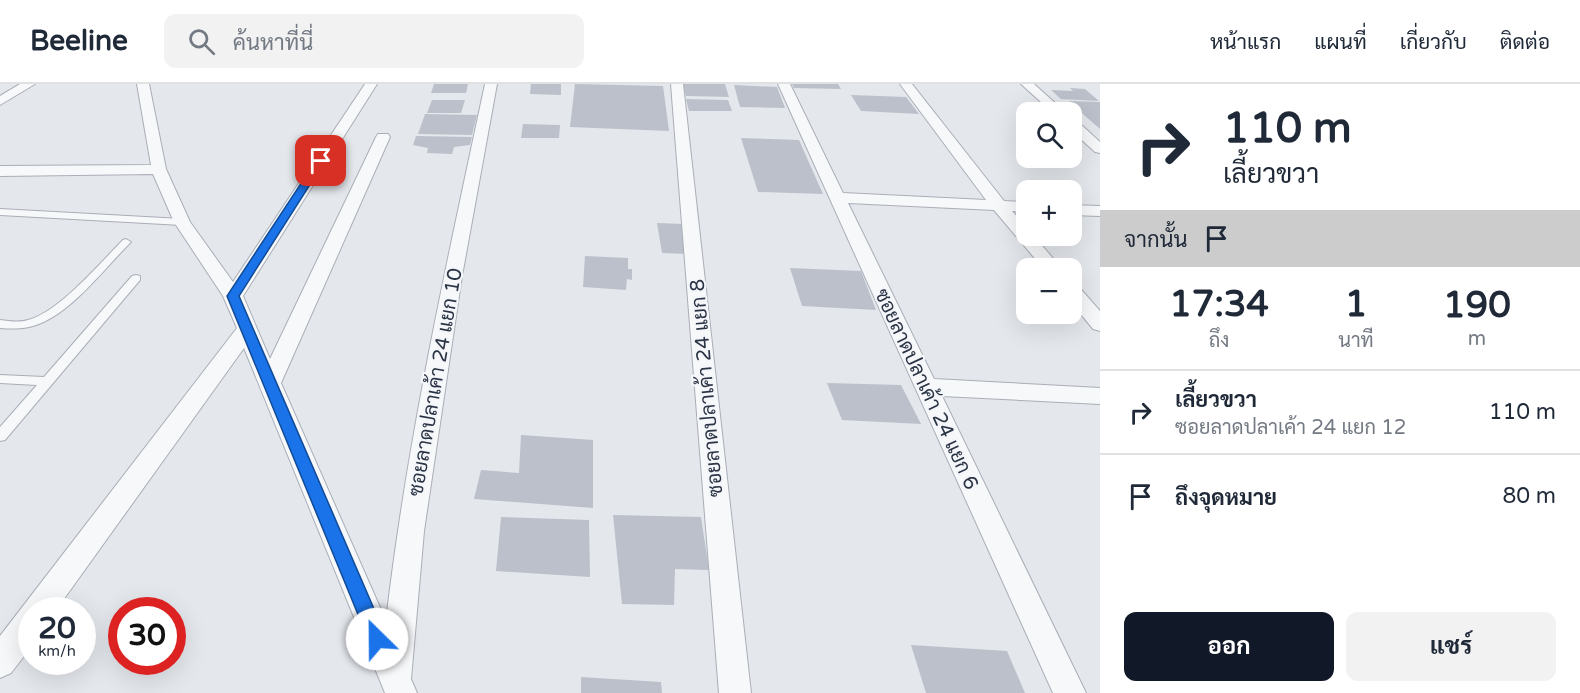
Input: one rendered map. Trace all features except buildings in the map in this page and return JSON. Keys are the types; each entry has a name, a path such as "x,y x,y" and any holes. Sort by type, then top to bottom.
{"street":[{"path":"0,101 29,84"},
{"path":"143,84 159,169 182,222 233,296 396,689"},
{"path":"233,296 370,84"},
{"name":"ซอยลาดปลาเค้า 24 แยก 10","path":"396,689 410,531 453,276 491,84"},
{"name":"ซอยลาดปลาเค้า 24 แยก 8","path":"677,84 735,693"},
{"name":"ซอยลาดปลาเค้า 24 แยก 6","path":"784,84 1070,693"},
{"path":"906,84 999,206 1044,258"},
{"path":"1027,84 1048,102"},
{"path":"1082,133 1100,150"},
{"path":"270,383 383,137"},
{"path":"0,171 159,169"},
{"path":"838,198 1016,207"},
{"path":"1082,210 1100,211"},
{"path":"1082,303 1100,324"},
{"path":"48,597 247,329"},
{"path":"927,387 1100,396"},
{"path":"0,662 18,638"}],"lane":[{"path":"0,212 182,222"},
{"path":"0,324 14,326 33,323 53,313 126,242"},
{"path":"0,436 136,278"},
{"path":"0,379 48,381"}],"route":[{"path":"321,161 233,296 377,639"}]}
